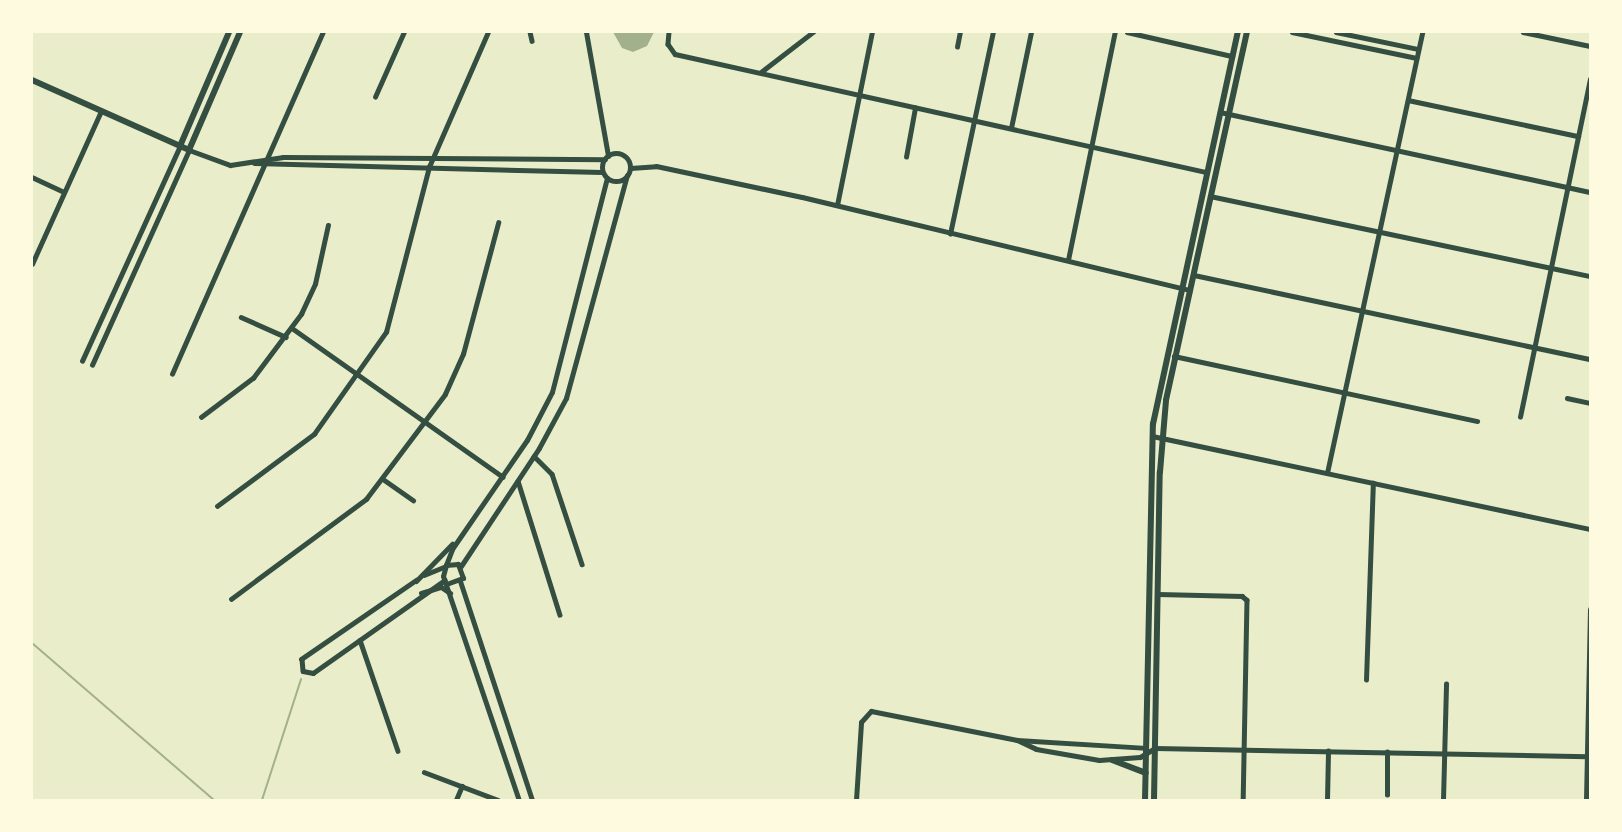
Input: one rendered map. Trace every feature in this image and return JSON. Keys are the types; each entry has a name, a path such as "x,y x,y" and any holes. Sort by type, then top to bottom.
{"main road":[{"path":"180,146 229,32"},
{"path":"32,80 188,150 240,32"},
{"path":"1145,800 1152,436 1181,288 1238,32"},
{"path":"1154,800 1162,438 1174,356 1247,32"},
{"path":"212,73 220,77"},
{"path":"1112,760 1146,773"}],"street":[{"path":"172,374 323,32"},
{"path":"375,97 404,32"},
{"path":"217,506 314,434 386,332 429,167 488,32"},
{"path":"530,32 532,41"},
{"path":"586,32 606,157 602,172"},
{"path":"669,32 668,44 676,54 1206,172"},
{"path":"760,73 813,32"},
{"path":"837,205 872,32"},
{"path":"957,47 960,32"},
{"path":"950,234 993,32"},
{"path":"1011,128 1031,32"},
{"path":"1068,260 1089,147 1115,32"},
{"path":"1127,32 1232,55"},
{"path":"1292,32 1416,58"},
{"path":"1336,32 1418,49"},
{"path":"1327,473 1422,32"},
{"path":"1522,32 1591,46"},
{"path":"1520,417 1591,79"},
{"path":"1408,100 1578,136"},
{"path":"905,157 915,108"},
{"path":"32,264 101,111"},
{"path":"1220,112 1591,192"},
{"path":"82,361 180,146"},
{"path":"92,365 188,150 225,164 368,156 506,158 623,155 628,172 572,382 540,448 461,566 460,581 532,800"},
{"path":"368,156 368,166"},
{"path":"505,168 506,158"},
{"path":"265,162 602,172 607,178 618,181 628,172 656,166 837,205 1189,289"},
{"path":"32,177 64,192"},
{"path":"519,800 447,581 445,566 458,541 527,440 562,363 607,178"},
{"path":"1209,195 1591,276"},
{"path":"231,599 366,499 445,394 463,354 498,223"},
{"path":"201,416 253,378 292,328 311,299 328,225"},
{"path":"142,230 151,234"},
{"path":"1193,274 1591,359"},
{"path":"107,307 116,311"},
{"path":"241,317 286,337"},
{"path":"292,328 425,419 503,477"},
{"path":"97,329 107,333"},
{"path":"1174,356 1478,421"},
{"path":"1567,398 1591,403"},
{"path":"537,421 552,427"},
{"path":"1152,436 1591,529"},
{"path":"527,440 540,448"},
{"path":"534,456 552,474 582,564"},
{"path":"383,479 413,500"},
{"path":"518,481 560,615"},
{"path":"1366,680 1373,483"},
{"path":"416,581 458,541"},
{"path":"460,581 447,581 421,593 313,673 303,671 303,659 435,567 461,566"},
{"path":"421,593 441,587 451,593"},
{"path":"1158,594 1242,596 1247,600 1243,800"},
{"path":"1586,800 1591,609"},
{"path":"360,640 398,751"},
{"path":"479,676 489,673"},
{"path":"1443,800 1446,684"},
{"path":"856,800 861,722 873,711 1017,740 1146,751"},
{"path":"1017,740 1036,749 1099,760 1112,760 1156,748 1587,756"},
{"path":"1099,760 1096,752 1102,747"},
{"path":"1327,800 1328,751"},
{"path":"1387,752 1387,795"},
{"path":"424,772 498,800"},
{"path":"456,800 461,786"}],"shaded area":[{"path":"613,32 654,32 647,46 633,52 622,48"}],"waterway":[{"path":"32,643 214,800"},
{"path":"262,800 301,679"}]}
